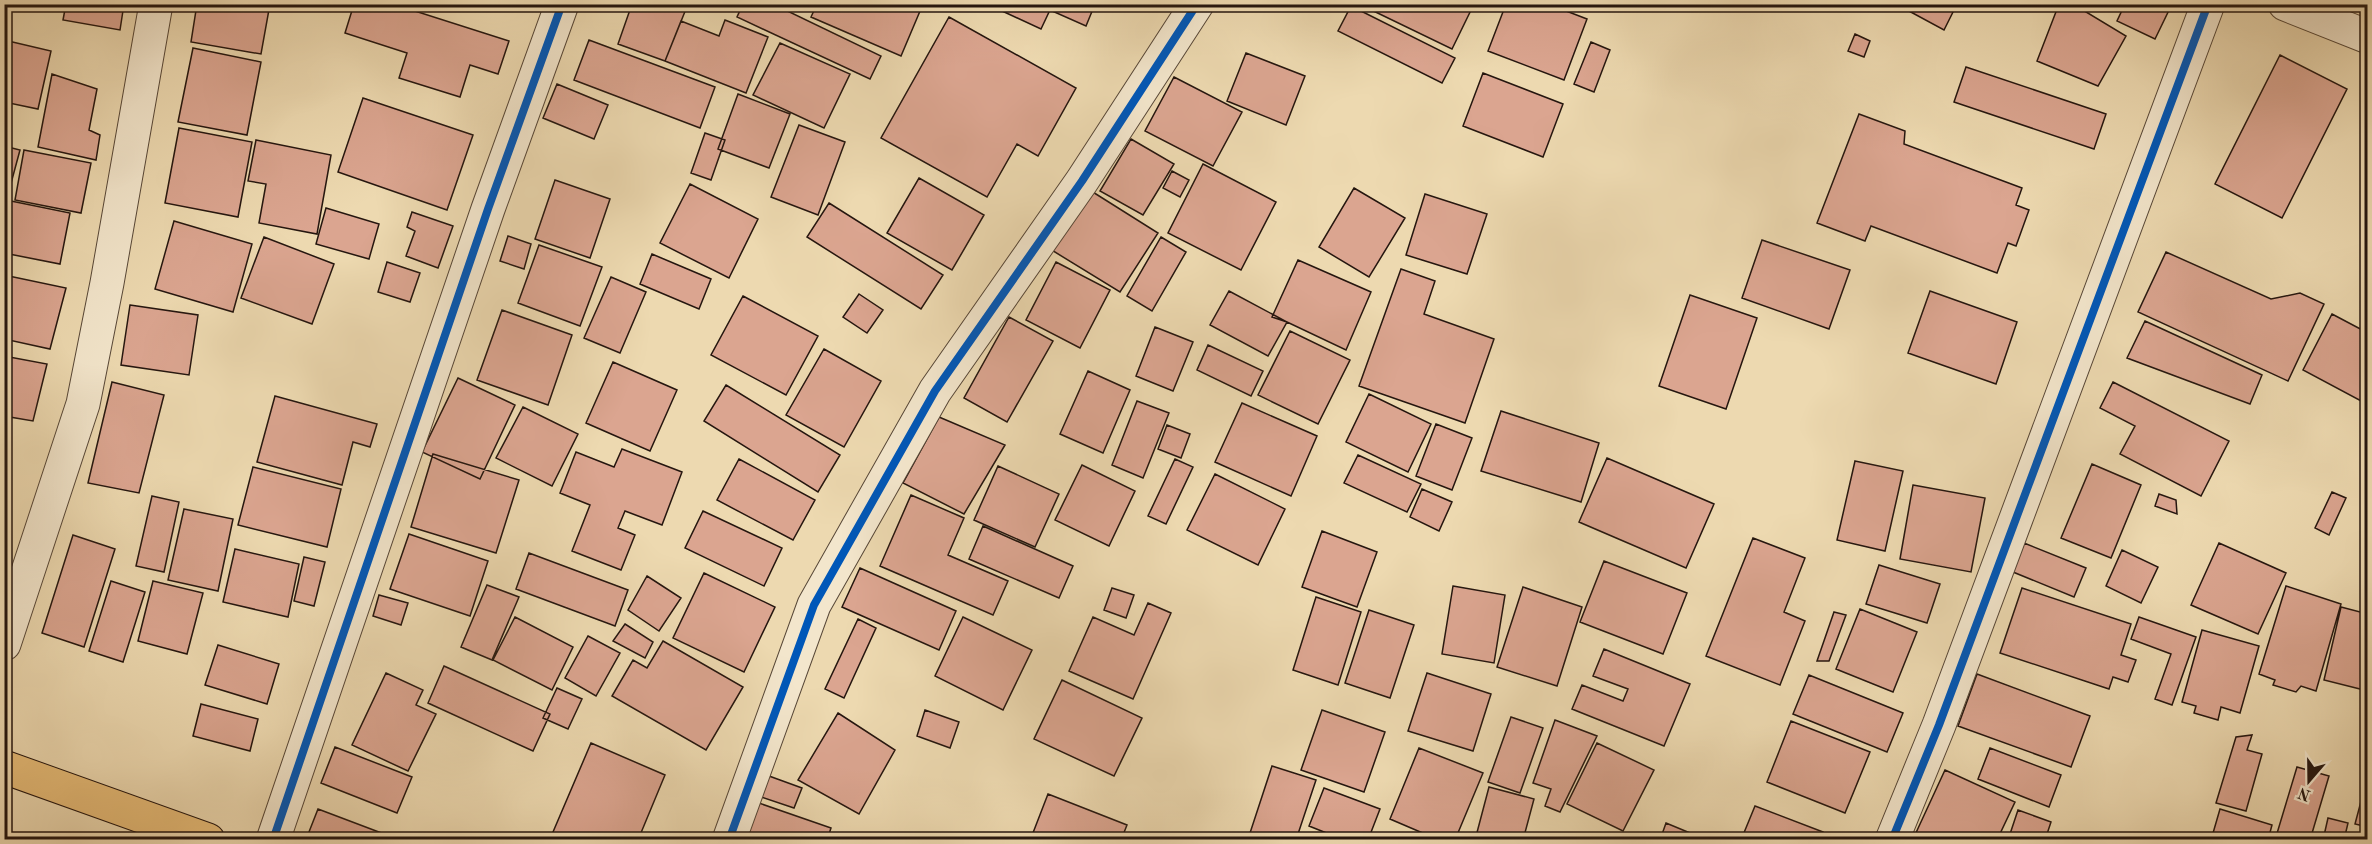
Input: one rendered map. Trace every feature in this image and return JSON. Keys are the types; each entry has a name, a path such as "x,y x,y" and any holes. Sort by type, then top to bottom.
{"main road":[{"path":"4,767 208,840"}],"street":[{"path":"4,644 83,404 107,283 156,4"},
{"path":"273,840 484,221 562,4"},
{"path":"729,840 819,595 934,391 1083,181 1197,4"},
{"path":"1892,840 1940,725 2208,4"},
{"path":"2285,4 2367,37"}],"building":[{"path":"66,4 124,4 120,30 63,20"},
{"path":"197,4 270,4 261,54 191,42"},
{"path":"354,4 393,4 509,41 498,74 470,65 460,97 399,78 407,53 345,33"},
{"path":"482,4 504,4 502,11"},
{"path":"632,4 688,4 665,61 618,44"},
{"path":"743,4 773,4 881,56 870,79 737,17"},
{"path":"817,4 923,4 901,56 811,17"},
{"path":"987,4 1095,4 1086,26 1050,10 1041,29"},
{"path":"1359,4 1470,4 1473,6 1452,49"},
{"path":"1506,4 1548,4 1587,19 1564,80 1488,51"},
{"path":"1896,4 1957,4 1944,30"},
{"path":"2059,4 2073,4 2126,36 2098,86 2037,61"},
{"path":"2125,4 2172,4 2155,39 2117,21"},
{"path":"1351,6 1455,58 1442,83 1338,31"},
{"path":"949,17 1076,88 1038,156 1017,144 987,197 881,138"},
{"path":"725,20 768,37 746,93 665,61 681,21 719,36"},
{"path":"1855,34 1870,41 1864,57 1848,51"},
{"path":"4,40 51,51 38,109 4,102"},
{"path":"589,40 715,87 700,128 574,80"},
{"path":"1591,42 1610,50 1594,92 1574,84"},
{"path":"780,43 850,74 824,128 753,95"},
{"path":"193,48 261,62 247,135 178,122"},
{"path":"1246,53 1305,76 1286,125 1227,101"},
{"path":"2280,55 2347,89 2282,218 2215,184"},
{"path":"1966,67 2106,114 2094,149 1954,102"},
{"path":"1483,73 1563,104 1543,157 1463,126"},
{"path":"52,74 97,89 89,130 100,135 96,160 38,147"},
{"path":"1174,77 1242,112 1213,166 1145,131"},
{"path":"557,84 608,105 594,139 543,118"},
{"path":"738,94 790,114 769,168 718,149"},
{"path":"363,98 473,135 447,210 338,172"},
{"path":"1859,114 1905,131 1904,144 2022,188 2016,205 2029,210 2016,246 2008,243 1997,273 1871,226 1865,241 1817,223"},
{"path":"799,125 845,142 818,215 771,197"},
{"path":"179,128 252,142 238,217 165,203"},
{"path":"705,133 725,140 711,180 691,173"},
{"path":"1131,139 1174,164 1143,215 1100,191"},
{"path":"256,140 331,155 317,234 259,223 266,184 248,181"},
{"path":"4,146 20,150 10,187 4,185"},
{"path":"24,150 91,163 81,213 15,200"},
{"path":"1203,164 1276,202 1241,270 1168,233"},
{"path":"1172,171 1189,180 1180,197 1163,188"},
{"path":"2368,173 2368,188 2361,185"},
{"path":"919,178 984,215 952,270 887,233"},
{"path":"555,180 610,199 590,258 535,239"},
{"path":"690,184 758,219 729,278 660,243"},
{"path":"1354,188 1405,218 1369,277 1319,247"},
{"path":"1088,189 1158,233 1120,292 1050,249"},
{"path":"1425,194 1487,214 1467,274 1406,255"},
{"path":"11,201 70,213 60,264 4,253 4,236"},
{"path":"829,203 943,275 921,309 807,237"},
{"path":"326,208 379,224 369,259 316,244"},
{"path":"412,212 453,226 438,268 406,256 415,231 407,227"},
{"path":"174,221 252,244 233,312 155,289"},
{"path":"508,236 531,244 524,269 500,261"},
{"path":"264,237 334,264 312,324 241,298"},
{"path":"1161,237 1186,252 1152,311 1127,296"},
{"path":"1762,240 1850,270 1829,329 1742,298"},
{"path":"539,245 602,267 580,326 518,303"},
{"path":"2166,252 2271,299 2300,293 2324,304 2288,381 2138,312"},
{"path":"652,254 711,279 699,309 640,284"},
{"path":"1298,260 1371,292 1346,350 1272,317"},
{"path":"387,262 420,273 410,302 378,292"},
{"path":"1056,262 1110,290 1080,348 1026,320"},
{"path":"1401,269 1435,281 1424,314 1494,339 1465,423 1359,386"},
{"path":"4,275 66,288 50,349 4,339"},
{"path":"611,277 646,292 620,353 584,338"},
{"path":"1229,291 1287,322 1268,356 1210,325"},
{"path":"1930,291 2017,322 1996,384 1908,353"},
{"path":"859,294 883,310 867,333 843,317"},
{"path":"1690,295 1757,318 1726,409 1659,386"},
{"path":"743,296 818,336 786,395 711,355"},
{"path":"130,305 198,315 189,375 121,365"},
{"path":"502,310 572,335 548,405 477,380"},
{"path":"2332,314 2368,333 2368,393 2363,402 2303,370"},
{"path":"1009,317 1053,341 1007,422 964,398"},
{"path":"2145,321 2262,375 2250,404 2127,358"},
{"path":"1155,327 1193,342 1173,391 1136,376"},
{"path":"1290,331 1350,360 1318,424 1258,395"},
{"path":"1208,345 1263,371 1251,396 1197,370"},
{"path":"824,349 881,381 844,447 786,415"},
{"path":"4,356 47,364 33,421 4,416"},
{"path":"613,362 677,390 650,451 586,423"},
{"path":"1088,371 1130,390 1103,453 1060,434"},
{"path":"458,378 515,405 480,479 422,452"},
{"path":"112,382 164,395 139,493 88,483"},
{"path":"2113,382 2229,441 2201,496 2120,454 2135,426 2100,408"},
{"path":"726,385 840,455 818,492 704,421"},
{"path":"1369,394 1431,424 1408,472 1346,442"},
{"path":"275,396 377,424 370,447 353,442 342,485 257,462"},
{"path":"1137,401 1169,413 1143,478 1112,465"},
{"path":"1242,403 1317,436 1291,496 1215,462"},
{"path":"523,407 578,434 552,486 496,458"},
{"path":"1501,411 1599,443 1581,502 1481,471"},
{"path":"939,417 1005,445 964,514 903,483"},
{"path":"1436,424 1472,438 1452,490 1416,476"},
{"path":"1167,425 1190,434 1181,458 1158,449"},
{"path":"622,449 682,472 662,525 625,511 618,528 635,535 621,570 572,551 590,505 560,493 576,452 614,467"},
{"path":"433,454 519,480 496,553 411,527"},
{"path":"1358,455 1421,484 1407,512 1344,483"},
{"path":"1607,458 1714,504 1686,568 1579,522"},
{"path":"739,459 815,500 793,540 717,500"},
{"path":"1175,459 1193,467 1166,524 1148,516"},
{"path":"1855,461 1903,471 1885,551 1837,540"},
{"path":"2092,464 2141,485 2111,558 2061,538"},
{"path":"1082,465 1135,491 1109,546 1055,520"},
{"path":"998,466 1059,494 1035,547 974,520"},
{"path":"253,467 341,489 327,547 238,525"},
{"path":"1215,474 1285,509 1258,565 1187,530"},
{"path":"1913,485 1985,498 1971,572 1900,559"},
{"path":"1422,489 1452,502 1439,531 1410,517"},
{"path":"2332,492 2346,498 2329,535 2315,528"},
{"path":"2159,494 2176,500 2177,514 2155,506"},
{"path":"911,495 964,518 948,555 1008,581 993,615 880,566"},
{"path":"152,496 179,502 164,572 136,566"},
{"path":"184,509 233,519 218,591 168,580"},
{"path":"703,511 782,548 764,586 685,548"},
{"path":"983,526 1073,566 1059,598 969,559"},
{"path":"1322,531 1377,552 1357,607 1302,587"},
{"path":"409,534 488,561 470,616 390,589"},
{"path":"73,535 115,549 84,647 42,633"},
{"path":"1753,538 1805,558 1784,612 1805,621 1780,685 1706,656"},
{"path":"2024,543 2086,568 2074,597 2013,572"},
{"path":"2219,543 2286,573 2258,634 2191,605"},
{"path":"235,549 299,564 288,617 223,602"},
{"path":"2122,550 2158,567 2141,603 2106,586"},
{"path":"529,553 628,590 615,626 516,589"},
{"path":"304,557 325,562 314,606 294,601"},
{"path":"1604,561 1687,593 1663,654 1580,622"},
{"path":"1879,565 1940,584 1927,623 1866,604"},
{"path":"860,568 956,611 939,650 842,607"},
{"path":"704,573 775,607 744,672 673,638"},
{"path":"647,576 681,598 659,631 628,610"},
{"path":"111,581 145,592 123,662 89,651"},
{"path":"153,581 203,593 187,654 138,641"},
{"path":"487,585 519,597 492,660 461,647"},
{"path":"1453,586 1505,595 1494,663 1442,654"},
{"path":"2286,586 2341,604 2316,691 2301,686 2296,692 2273,685 2275,680 2259,674"},
{"path":"1523,587 1582,607 1557,686 1497,667"},
{"path":"1112,588 1134,595 1126,618 1104,610"},
{"path":"2022,588 2131,624 2121,655 2136,660 2128,682 2113,677 2109,689 2000,653"},
{"path":"379,595 408,603 401,625 373,616"},
{"path":"1316,597 1361,612 1338,685 1293,670"},
{"path":"1148,603 1171,613 1133,699 1069,671 1093,617 1134,635"},
{"path":"2341,607 2368,614 2368,691 2324,680"},
{"path":"1860,609 1917,632 1893,692 1836,669"},
{"path":"1369,610 1414,625 1390,698 1345,683"},
{"path":"1834,612 1846,615 1829,661 1817,661"},
{"path":"515,617 573,647 552,690 493,660"},
{"path":"963,617 1032,650 1003,710 935,676"},
{"path":"2139,617 2196,637 2172,705 2155,699 2171,654 2131,639"},
{"path":"858,619 876,628 844,698 825,689"},
{"path":"625,624 653,642 645,658 613,641"},
{"path":"2202,630 2259,646 2240,713 2221,707 2218,720 2194,713 2196,706 2182,702"},
{"path":"588,636 620,653 596,696 565,678"},
{"path":"663,641 743,687 706,750 612,696 633,660 647,668"},
{"path":"218,645 279,664 267,704 205,685"},
{"path":"1604,649 1690,684 1664,746 1572,709 1582,685 1623,701 1628,689 1593,676"},
{"path":"444,666 550,714 533,751 428,703"},
{"path":"386,673 423,690 416,705 436,714 408,771 352,745"},
{"path":"1427,673 1491,694 1473,751 1408,731"},
{"path":"1977,674 2090,716 2071,767 1958,726"},
{"path":"1809,675 1903,713 1887,752 1793,714"},
{"path":"1062,680 1142,718 1114,776 1034,739"},
{"path":"557,688 582,699 568,729 543,718"},
{"path":"201,704 258,719 250,751 193,736"},
{"path":"925,710 959,722 950,748 917,736"},
{"path":"1322,710 1385,732 1364,792 1301,770"},
{"path":"838,713 895,750 859,814 798,780"},
{"path":"1511,717 1543,728 1520,793 1488,782"},
{"path":"1555,720 1597,736 1560,812 1545,806 1551,789 1533,783"},
{"path":"1791,721 1870,752 1845,813 1767,782"},
{"path":"2252,735 2247,750 2262,754 2246,811 2216,803 2236,737"},
{"path":"591,743 665,775 638,840 550,839"},
{"path":"1597,743 1654,770 1623,831 1567,804"},
{"path":"335,747 412,777 397,813 321,783"},
{"path":"1419,748 1483,773 1455,840 1439,840 1390,819"},
{"path":"1990,748 2061,775 2049,807 1978,779"},
{"path":"1272,766 1316,780 1296,840 1269,840 1250,833"},
{"path":"2297,767 2329,776 2310,840 2275,840"},
{"path":"1945,770 2015,802 1997,840 1921,840 1914,837"},
{"path":"2368,775 2368,827 2355,824"},
{"path":"769,776 802,788 794,808 761,797"},
{"path":"1489,787 1534,799 1523,840 1475,840"},
{"path":"1324,788 1380,809 1368,840 1344,840 1309,826"},
{"path":"1048,794 1127,825 1121,840 1031,838"},
{"path":"753,801 831,828 827,840 742,840"},
{"path":"1755,806 1823,832 1820,840 1741,840"},
{"path":"318,809 400,840 315,840 307,837"},
{"path":"2220,809 2272,825 2268,840 2211,840"},
{"path":"2018,810 2051,822 2045,840 2008,840"},
{"path":"2328,818 2348,823 2344,840 2323,840"},
{"path":"1666,823 1707,840 1660,840"},
{"path":"840,833 855,840 837,840"}],"cycle path":[{"path":"273,840 488,209 562,4"},
{"path":"729,840 814,605 935,391 1082,181 1197,4"},
{"path":"1892,840 1939,725 2208,4"}]}
